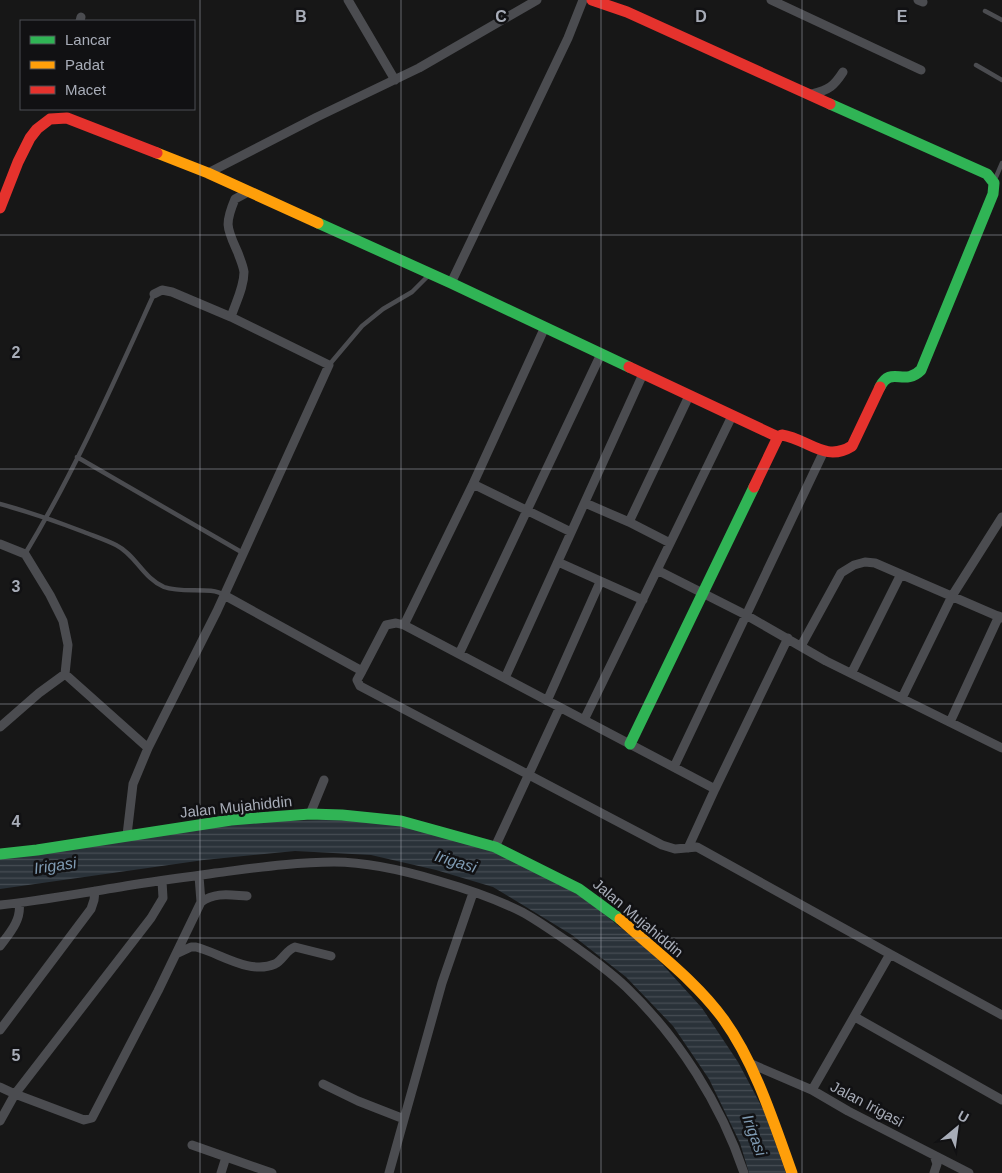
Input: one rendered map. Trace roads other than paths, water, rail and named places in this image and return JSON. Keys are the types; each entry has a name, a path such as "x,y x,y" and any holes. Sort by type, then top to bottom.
{"street":[{"path":"348,0 395,80"},
{"path":"208,173 317,117 395,80 538,0"},
{"path":"451,283 568,38 583,0"},
{"path":"0,208 20,159 33,134 54,113 208,173 451,283 778,437 782,435 788,436 829,453 843,453 852,446 886,376 891,375 910,379 917,376 921,370 993,194 994,181 988,174 812,94 627,12 592,0"},
{"path":"771,0 791,4 921,70"},
{"path":"812,94 836,84 843,72"},
{"path":"231,317 242,287 244,272 227,228 227,221 235,199 248,192"},
{"path":"127,835 133,784 148,748 244,553 329,365 231,317 172,292 162,290 154,294"},
{"path":"404,625 473,484 545,327"},
{"path":"459,654 601,354"},
{"path":"505,678 643,374"},
{"path":"629,522 689,396"},
{"path":"584,720 732,416"},
{"path":"630,744 778,437"},
{"path":"674,767 824,451"},
{"path":"473,484 571,532"},
{"path":"585,503 629,522 670,543"},
{"path":"902,698 952,596 1002,517"},
{"path":"0,544 24,554 50,595 63,621 68,645 65,674 0,726"},
{"path":"558,562 642,600"},
{"path":"801,646 841,573 854,565 865,562 875,563 1000,617 950,722"},
{"path":"657,570 746,615 826,660 1002,748"},
{"path":"852,672 901,574"},
{"path":"547,701 600,582"},
{"path":"224,595 362,671"},
{"path":"715,789 404,625 396,623 386,626 357,680 360,686 662,845 675,848 697,847 1002,1015"},
{"path":"688,848 788,638"},
{"path":"65,674 148,748"},
{"path":"496,847 560,708"},
{"path":"310,814 324,780"},
{"name":"Jalan Mujahiddin","path":"0,854 231,820 310,814 401,821 496,847 579,889 622,922 692,983 724,1020 750,1063 770,1111 792,1173"},
{"path":"0,905 270,865 338,862 418,874 474,892 522,913 594,960 626,987 657,1020 685,1056 709,1094 726,1128 744,1173"},
{"path":"0,1087 84,1120 92,1118 201,902 200,876"},
{"path":"0,1121 15,1094 150,918 163,898 162,881"},
{"path":"0,1030 91,909 95,891"},
{"path":"389,1173 442,983 474,892"},
{"path":"201,902 213,895 247,896"},
{"path":"0,946 12,930 19,916 21,910 19,903"},
{"path":"176,954 191,947 196,947 240,963 261,967 280,961 295,946 331,956"},
{"path":"812,1090 890,954"},
{"path":"854,1017 1002,1100"},
{"name":"Jalan Irigasi","path":"750,1063 812,1090 848,1111 969,1173"},
{"path":"323,1084 358,1101 404,1119"},
{"path":"192,1145 272,1173"},
{"path":"934,1155 937,1164 934,1173"},
{"path":"222,1173 226,1157"}],"lane":[{"path":"985,11 1002,20"},
{"path":"976,65 1002,80"},
{"path":"994,181 1002,164"},
{"path":"329,365 362,326 383,309 412,292 430,274"},
{"path":"24,554 46,518 77,457 154,294"},
{"path":"77,457 244,553"},
{"path":"0,504 46,518 116,545 130,554 150,579 166,588 184,591 214,590 224,595"}],"water":[{"name":"Irigasi","path":"367,819 458,838 518,862 584,898 652,953 702,1008 738,1062 764,1111 786,1173 749,1173 740,1143 709,1079 673,1026 626,977 572,935 493,887 436,870 371,855 295,851 204,860 0,889 0,856 233,822"}]}
